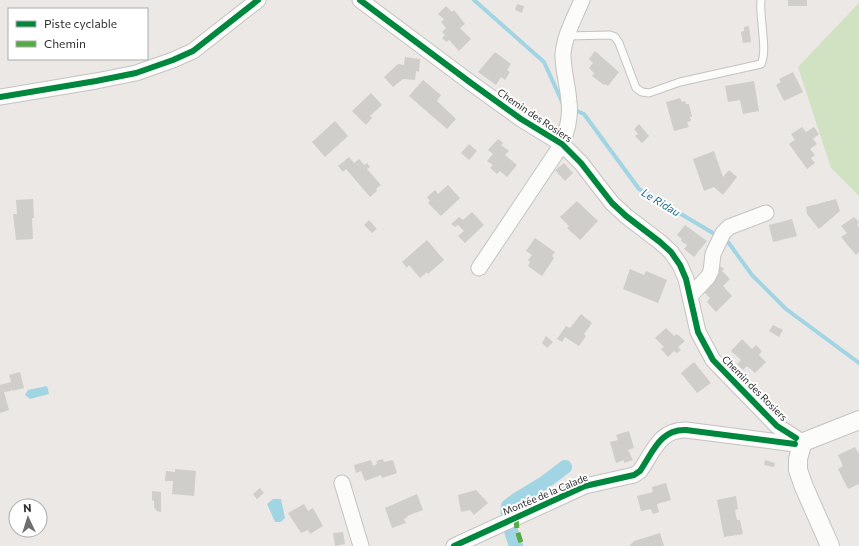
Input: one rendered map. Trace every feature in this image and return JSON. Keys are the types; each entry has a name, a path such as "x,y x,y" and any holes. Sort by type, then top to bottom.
{"street":[{"path":"0,97 136,73 173,60 193,50 258,0"},
{"name":"Chemin des Rosiers","path":"360,0 521,119 562,144 581,163 612,203 671,252 680,265 686,279 698,332 713,360 777,426 799,443"},
{"path":"562,144 567,133 570,103 563,62 564,46 582,0"},
{"name":"Chemin des Rosiers","path":"479,268 562,144"},
{"path":"690,296 708,277 711,271 713,254 721,237 729,226 766,214"},
{"path":"830,546 798,470 799,443 859,420"},
{"name":"Montée de la Calade","path":"454,546 585,486 634,475 640,471 664,436 676,431 686,430 799,443"},
{"path":"342,483 361,546"}],"lane":[{"path":"567,36 610,35 615,37 619,42 636,88 642,92 649,93 680,82 761,64 764,56 760,10 761,0"}],"green space":[{"path":"859,3 859,196 831,168 798,67"}],"water":[{"path":"47,386 49,394 30,399 25,395 28,390"},
{"path":"273,499 281,499 285,518 281,522 275,522 267,504"}],"building":[{"path":"788,0 807,0 807,6 788,6"},
{"path":"517,4 524,6 522,13 515,10"},
{"path":"446,6 452,12 454,10 465,24 460,28 471,39 459,51 449,40 446,42 442,38 445,35 442,32 446,28 441,22 444,19 438,14"},
{"path":"749,26 751,42 743,43 741,32 744,31 744,27"},
{"path":"595,51 619,72 608,86 605,84 604,85 592,76 594,73 589,68 593,63 589,59"},
{"path":"495,52 511,64 507,70 510,72 505,80 501,77 496,85 478,72"},
{"path":"405,57 420,59 419,72 416,71 415,80 403,79 393,87 384,77 398,64 404,65"},
{"path":"793,72 803,92 784,101 776,85 781,82 779,79"},
{"path":"423,80 441,95 437,101 456,119 447,129 409,96"},
{"path":"754,81 759,111 743,114 740,100 728,102 725,86"},
{"path":"371,93 382,105 370,116 372,118 366,125 352,111"},
{"path":"680,98 682,102 685,101 686,104 689,104 692,117 690,117 691,121 687,122 689,127 674,131 666,102"},
{"path":"335,121 348,136 325,157 312,142"},
{"path":"639,124 649,136 642,143 635,136 638,134 634,129"},
{"path":"802,127 806,132 814,127 819,134 813,139 817,144 810,149 815,155 811,158 815,163 807,169 789,144 795,140 791,134"},
{"path":"498,139 503,143 501,145 509,151 505,155 517,165 507,177 500,171 497,174 490,168 493,165 487,161 493,154 488,150"},
{"path":"469,144 477,151 469,160 461,153"},
{"path":"714,151 723,177 729,170 737,177 723,195 714,187 704,191 693,159"},
{"path":"349,157 354,163 359,159 364,165 367,163 370,167 367,169 381,185 370,197 346,169 343,172 338,166"},
{"path":"564,163 573,173 565,181 555,170"},
{"path":"448,185 460,198 441,216 428,203 430,201 427,197 435,190 438,194"},
{"path":"33,199 33,239 16,240 13,214 17,214 16,200"},
{"path":"836,199 840,211 819,229 807,214 806,207"},
{"path":"577,201 598,221 580,240 567,228 569,226 560,217"},
{"path":"472,212 484,225 465,243 458,236 464,231 458,225 455,227 451,224 459,217 463,220"},
{"path":"854,217 859,222 857,225 859,227 859,252 856,255 841,237 847,233 841,226"},
{"path":"792,219 797,236 773,242 769,225"},
{"path":"369,220 377,229 372,233 364,225"},
{"path":"685,225 707,241 694,257 684,249 687,245 681,241 682,239 677,235"},
{"path":"535,238 555,252 552,256 554,258 542,276 528,266 530,262 528,260 532,255 526,251"},
{"path":"427,240 444,260 428,274 427,272 420,278 409,265 407,268 402,262"},
{"path":"715,262 720,262 720,266 724,269 722,271 730,279 723,286 732,296 716,312 707,302 710,298 702,290 719,273 715,269"},
{"path":"630,269 644,275 646,271 667,280 658,303 623,289"},
{"path":"581,314 592,323 584,334 586,336 579,346 565,337 562,342 557,339 566,326 570,328"},
{"path":"773,325 783,330 779,337 769,331"},
{"path":"666,328 674,336 677,334 685,341 678,347 681,350 677,353 674,351 668,357 661,349 664,347 655,338"},
{"path":"546,336 553,342 547,348 542,343"},
{"path":"742,339 752,349 756,345 762,351 759,355 766,362 755,373 747,366 743,370 737,364 741,360 731,351"},
{"path":"694,362 711,383 697,393 681,373"},
{"path":"20,372 24,388 12,391 12,388 11,391 4,392 9,410 0,413 0,385 11,382 9,375"},
{"path":"629,431 634,448 628,450 633,460 624,463 624,460 616,463 610,442 618,440 616,435"},
{"path":"855,447 859,454 859,484 848,489 838,469 843,466 838,455"},
{"path":"383,459 384,462 393,460 397,473 382,478 381,475 365,481 361,471 356,473 354,465 371,460 373,466 377,464 376,461"},
{"path":"765,460 775,463 774,467 764,465"},
{"path":"175,469 196,471 194,496 172,494 173,481 165,481 166,471 175,472"},
{"path":"666,483 671,500 657,504 659,512 653,514 651,509 641,511 637,496 653,492 652,487"},
{"path":"260,488 264,493 257,499 253,494"},
{"path":"476,490 488,503 474,515 470,510 461,512 458,495"},
{"path":"152,491 161,492 161,512 157,511 154,507"},
{"path":"417,494 423,510 407,516 408,517 404,519 406,523 392,528 385,508"},
{"path":"736,496 738,509 735,510 736,516 737,520 740,520 743,534 724,537 717,500"},
{"path":"304,504 308,511 313,508 323,526 310,534 308,530 301,533 288,513"},
{"path":"343,532 345,544 335,546 333,533"},
{"path":"660,533 664,546 629,546 634,541"}],"waterway":[{"name":"Le Ridau","path":"474,0 544,62 564,106"},
{"name":"Le Ridau","path":"572,109 584,114 639,189 728,242 752,275 786,309 859,363"},
{"path":"516,546 511,531 508,506 544,483 565,467"}],"marked path":[{"path":"516,518 517,530 522,546"}],"cycle path":[{"path":"0,97 136,73 173,60 193,51 258,0"},
{"path":"360,0 521,119 562,144 581,163 612,203 671,252 680,265 686,279 698,332 713,360 777,426 796,438"},
{"path":"454,546 585,486 634,475 640,471 658,443 670,433 686,430 795,444"}]}
